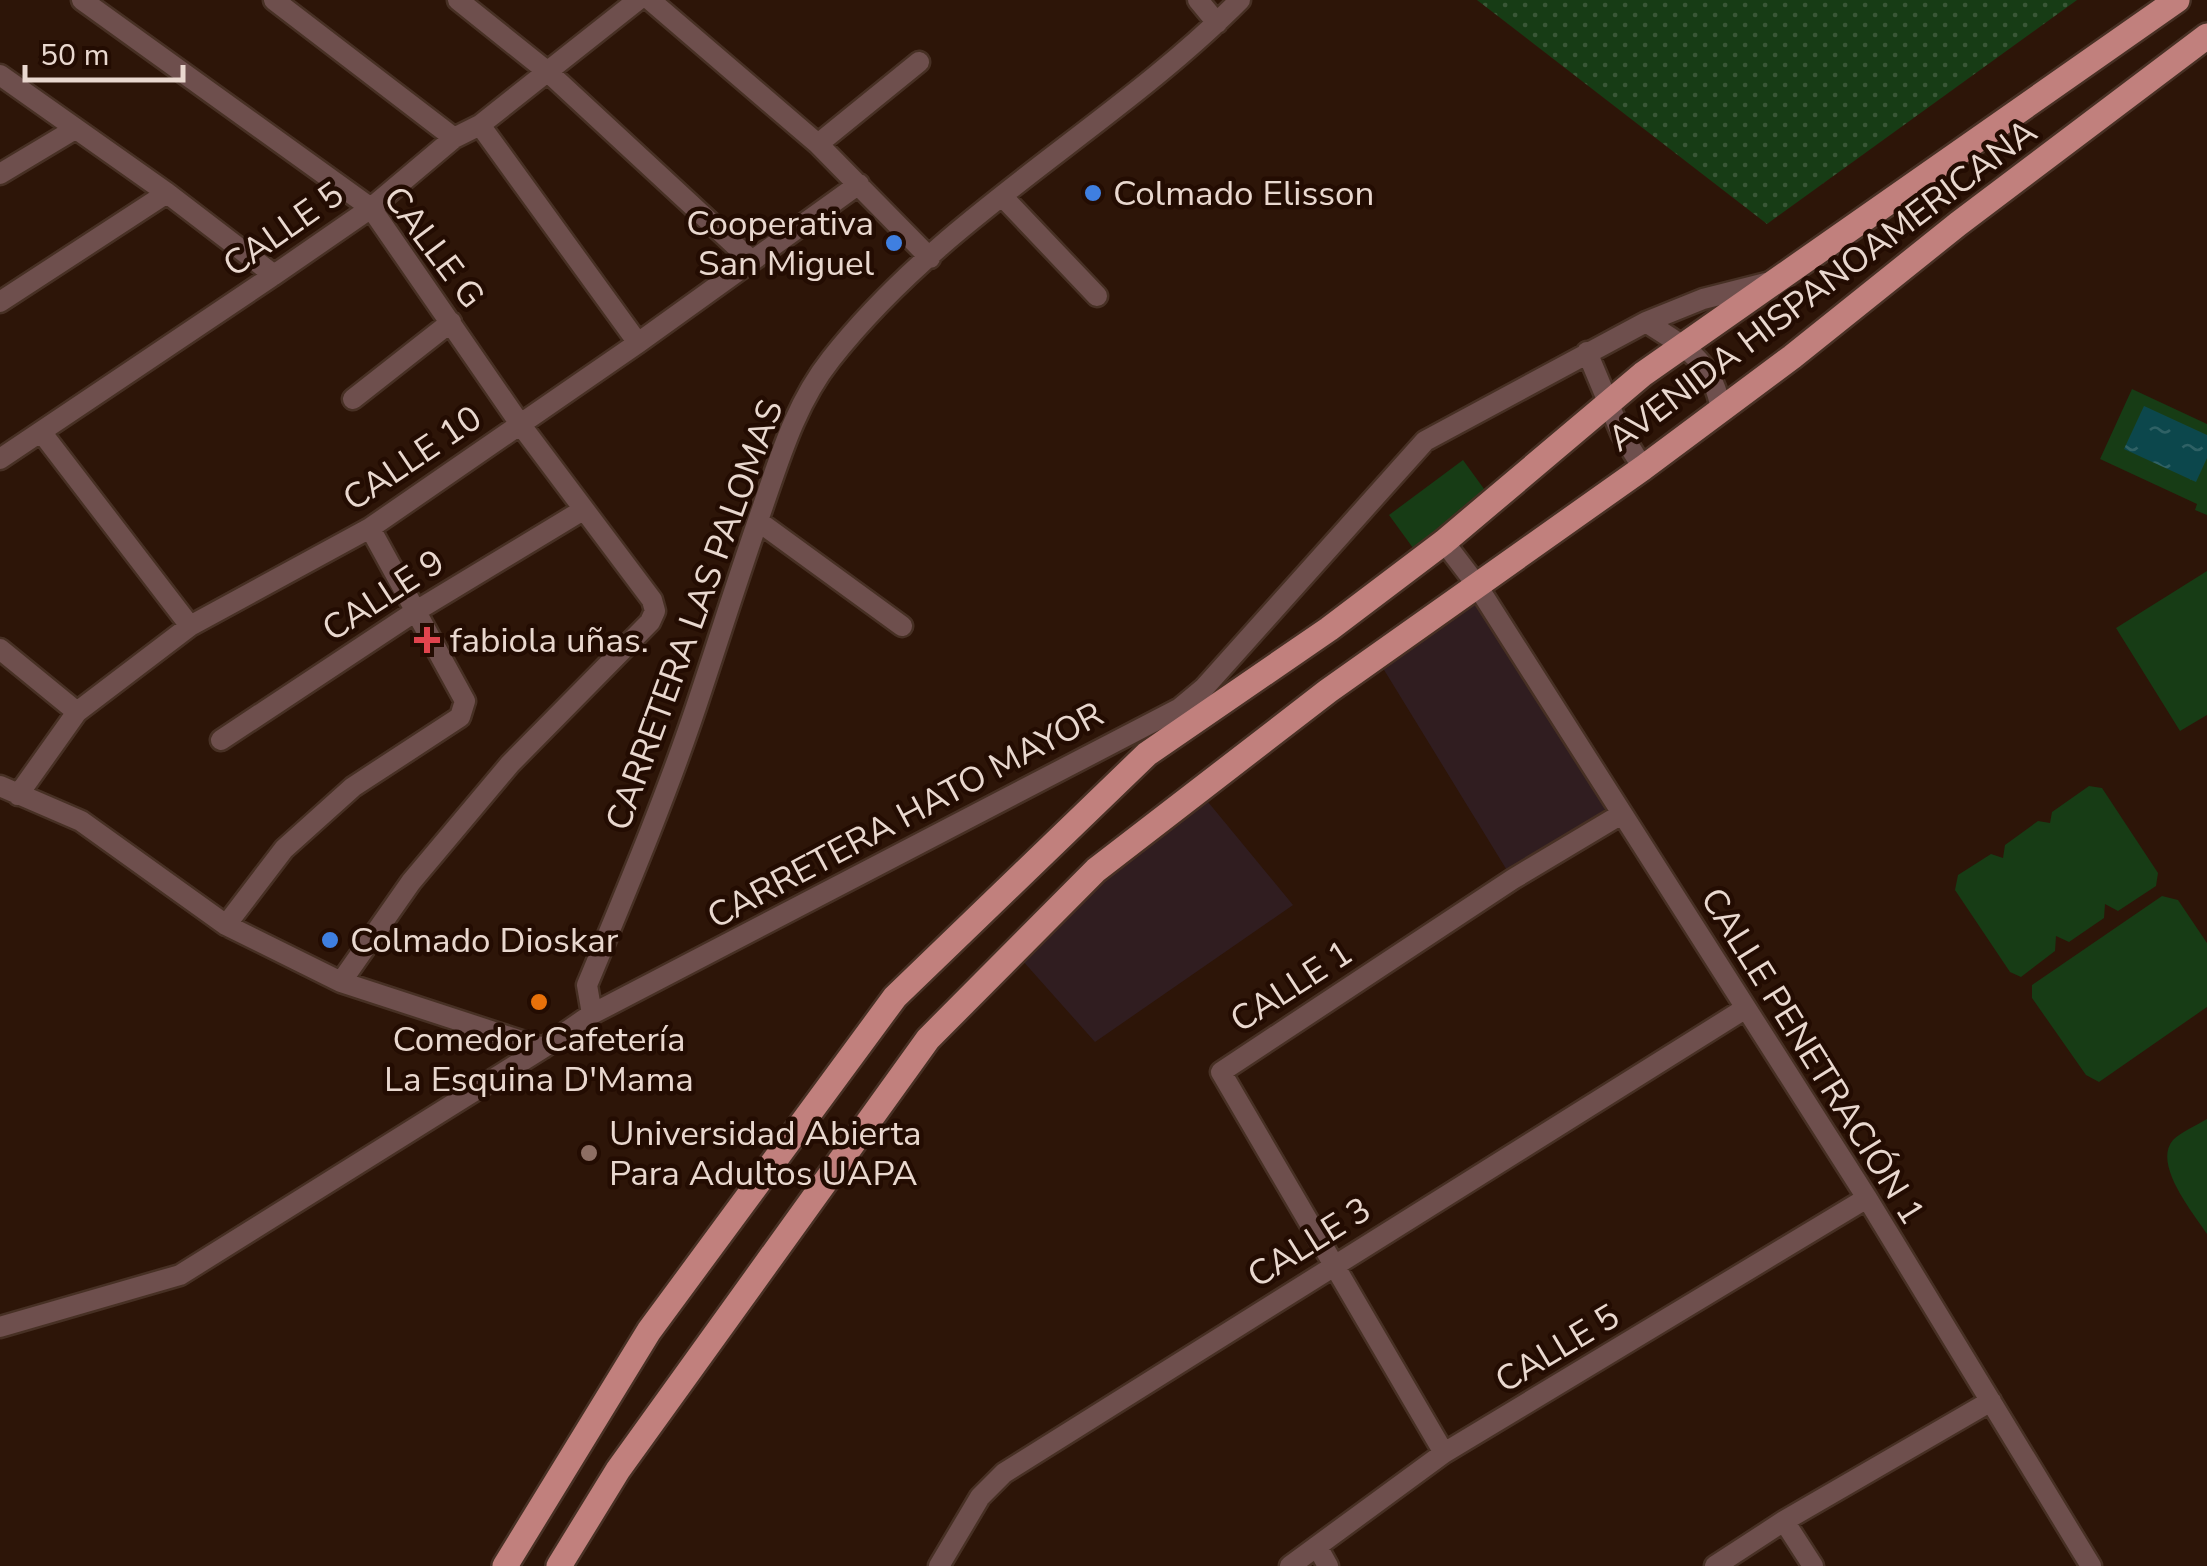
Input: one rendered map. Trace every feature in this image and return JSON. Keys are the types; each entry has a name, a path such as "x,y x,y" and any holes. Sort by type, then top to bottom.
{"main road":[{"name":"AVENIDA HISPANOAMERICANA","path":"505,1566 649,1331 895,997 1146,754 1329,629 1444,542 1607,402 1682,345 2177,0"},
{"name":"AVENIDA HISPANOAMERICANA","path":"559,1566 618,1470 928,1039 1096,870 1328,691 1721,410 2207,36"}],"street":[{"name":"CALLE G","path":"82,0 371,208 520,424 652,600 655,612 650,622 510,764 412,882 341,982"},
{"path":"274,0 454,138"},
{"path":"458,0 548,72 752,261"},
{"name":"CALLE 5","path":"0,459 371,208 454,138 480,125 638,0"},
{"path":"650,0 818,144 930,258"},
{"path":"1198,0 1218,23"},
{"name":"CARRETERA LAS PALOMAS","path":"592,1014 586,985 669,789 792,424 829,361 871,313 930,258 1218,23 1240,0"},
{"path":"818,144 919,62"},
{"path":"0,75 167,193 274,275"},
{"path":"480,125 638,343"},
{"path":"0,174 76,128"},
{"name":"CALLE 10","path":"9,791 76,712 190,626 370,528 638,343 858,184"},
{"path":"0,302 167,193"},
{"path":"1002,196 1097,296"},
{"name":"CARRETERA HATO MAYOR","path":"0,1327 180,1274 544,1048 592,1014 1180,708 1204,688 1426,441 1646,322 1703,300 1776,280"},
{"path":"353,399 451,322"},
{"path":"1646,322 1682,345 1706,368 1717,387 1721,410"},
{"path":"1587,352 1627,445 1643,468"},
{"path":"42,432 190,626"},
{"name":"CALLE 9","path":"221,740 416,611 583,510"},
{"path":"758,521 902,626"},
{"path":"226,925 284,848 353,787 460,717 466,708 370,528"},
{"path":"1444,542 1476,584"},
{"name":"CALLE PENETRACIÓN 1","path":"1476,584 1866,1198 2091,1566"},
{"path":"0,649 76,712"},
{"path":"9,791 80,821 226,925 341,982 544,1048"},
{"name":"CALLE 1","path":"1444,1454 1221,1075 1223,1069 1512,879 1620,816"},
{"name":"CALLE 3","path":"938,1566 980,1497 1004,1473 1746,1008"},
{"name":"CALLE 5","path":"1290,1566 1323,1557 1444,1454 1866,1198"},
{"path":"1715,1566 1784,1521 1991,1401"},
{"path":"1784,1521 1812,1566"}],"shaded area":[{"path":"1472,594 1606,809 1508,872 1378,660"},
{"path":"1199,791 1293,905 1095,1042 1015,952"}],"green space":[{"path":"1477,0 2077,0 1767,224"},
{"path":"2132,389 2207,424 2207,515 2195,510 2197,504 2100,459"},
{"path":"1463,460 1487,493 1413,548 1389,515"},
{"path":"2207,571 2207,715 2180,731 2116,628"},
{"path":"2089,786 2102,788 2158,873 2156,886 2118,911 2105,904 2104,918 2069,942 2056,936 2055,951 2021,977 2010,972 1955,890 1958,875 1991,854 2003,858 2005,845 2038,821 2050,823 2052,812"},
{"path":"2162,896 2178,900 2207,943 2207,1007 2099,1082 2086,1075 2032,998 2032,985"},
{"path":"2207,1119 2207,1234 2177,1188 2168,1150 2173,1140"}],"water":[{"path":"2144,406 2207,435 2207,458 2196,482 2124,449"}],"place":[{"name":"Colmado Elisson","path":"1093,193"},
{"name":"Cooperativa San Miguel","path":"894,243"},
{"name":"fabiola uñas.","path":"427,640"},
{"name":"Colmado Dioskar","path":"330,940"},
{"name":"Comedor Cafetería La Esquina D'Mama","path":"539,1002"},
{"name":"Universidad Abierta Para Adultos UAPA","path":"589,1153"}]}
